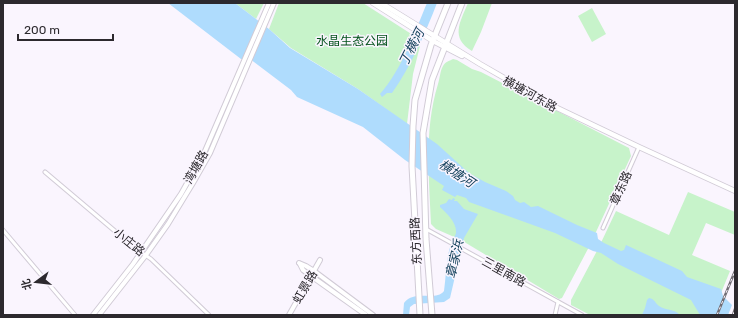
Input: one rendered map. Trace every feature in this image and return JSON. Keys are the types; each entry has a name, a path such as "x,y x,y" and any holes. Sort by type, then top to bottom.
{"main road":[{"path":"373,3 413,26"},
{"path":"381,3 413,26"},
{"path":"434,39 448,3"},
{"path":"445,45 462,3"},
{"name":"横塘河东路","path":"413,26 552,108 630,145 639,147 735,191"},
{"name":"东方西路","path":"420,315 412,166 413,126 415,100 434,39"},
{"name":"东方西路","path":"432,315 426,229 423,133 432,80 445,45"}],"street":[{"name":"湾塘路","path":"93,315 141,252 181,194 205,151 269,3"},
{"path":"99,315 168,224 210,153 274,3"},
{"name":"章东路","path":"603,228 639,147"},
{"name":"小庄路","path":"45,172 146,255 209,315"},
{"name":"三里南路","path":"426,229 449,240 582,315"},
{"path":"3,230 75,315"},
{"name":"虹景路","path":"289,315 320,260"},
{"path":"366,315 303,270 299,263 314,271 373,315"},
{"path":"555,315 558,302"}],"green space":[{"path":"235,3 264,3 256,19"},
{"name":"水晶生态公园","path":"279,3 363,3 416,37 420,46 413,74 407,124 358,89 291,48 269,29"},
{"path":"468,3 492,3 472,51 465,46 459,35 460,23"},
{"path":"592,8 606,34 592,42 578,16"},
{"path":"453,59 629,148 631,156 590,245 562,298 559,299 461,240 436,229 431,224 428,154 431,118 442,68 446,63"},
{"path":"688,192 735,212 735,235 706,223 692,255 730,271 712,315 590,315 571,305 571,300 616,211 669,235"}],"water":[{"name":"横塘河","path":"168,3 235,3 269,29 290,48 358,89 437,144 469,173 506,191 520,203 524,202 531,207 538,206 597,233 598,239 621,251 624,250 626,245 682,271 687,277 721,289 723,296 732,305 728,315 700,315 691,300 618,264 601,253 593,251 555,233 469,202 466,198 457,195 455,197 442,190 444,186 405,160 363,127 297,97 291,90 250,59 241,59"},
{"name":"丁横河","path":"427,3 437,3 417,50 392,93 387,93 382,97 380,94 395,74"},
{"name":"章家浜","path":"453,198 455,199 454,201 457,201 464,209 478,214 464,238 450,298 444,302 414,304 410,307 409,315 403,315 404,303 409,299 419,296 436,296 444,291 449,253 456,229 453,222 440,207 440,205 446,203 449,199 452,200"},
{"path":"649,298 653,299 662,308 675,311 680,315 642,315"}],"railway":[{"path":"717,315 735,271"},
{"path":"733,315 735,309"}]}
